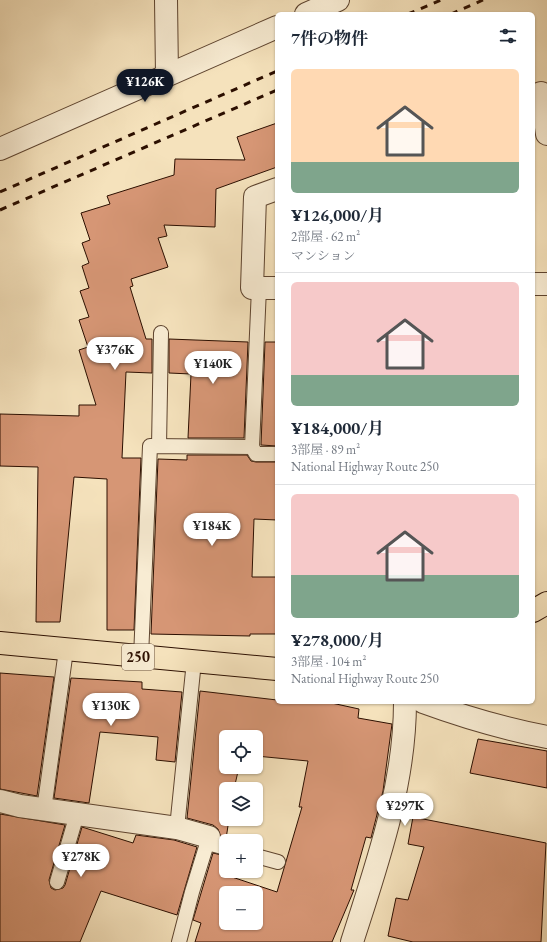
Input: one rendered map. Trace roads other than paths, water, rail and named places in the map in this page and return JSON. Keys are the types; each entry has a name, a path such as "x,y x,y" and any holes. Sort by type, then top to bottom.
{"highway":[{"path":"535,610 547,602"},
{"name":"250","path":"0,644 275,669"}],"street":[{"path":"166,0 168,75"},
{"path":"311,12 338,0"},
{"path":"0,149 275,28"},
{"path":"535,95 540,93 547,134"},
{"path":"268,288 252,288 255,197 275,190"},
{"path":"535,284 547,284"},
{"path":"352,942 387,832 405,731 405,704"},
{"path":"429,704 459,715 520,732 547,737"},
{"path":"0,801 44,810 177,828 214,842"}],"lane":[{"path":"268,288 252,447 256,454 275,454"},
{"path":"159,446 161,333"},
{"path":"141,657 150,446 252,447"},
{"path":"44,810 66,650"},
{"path":"177,828 194,661"},
{"path":"57,882 77,814"},
{"path":"179,942 214,842"},
{"path":"263,858 278,862"}],"railway":[{"path":"413,12 441,0"},
{"path":"456,12 483,0"},
{"path":"0,192 275,72"},
{"path":"0,210 275,91"}]}
